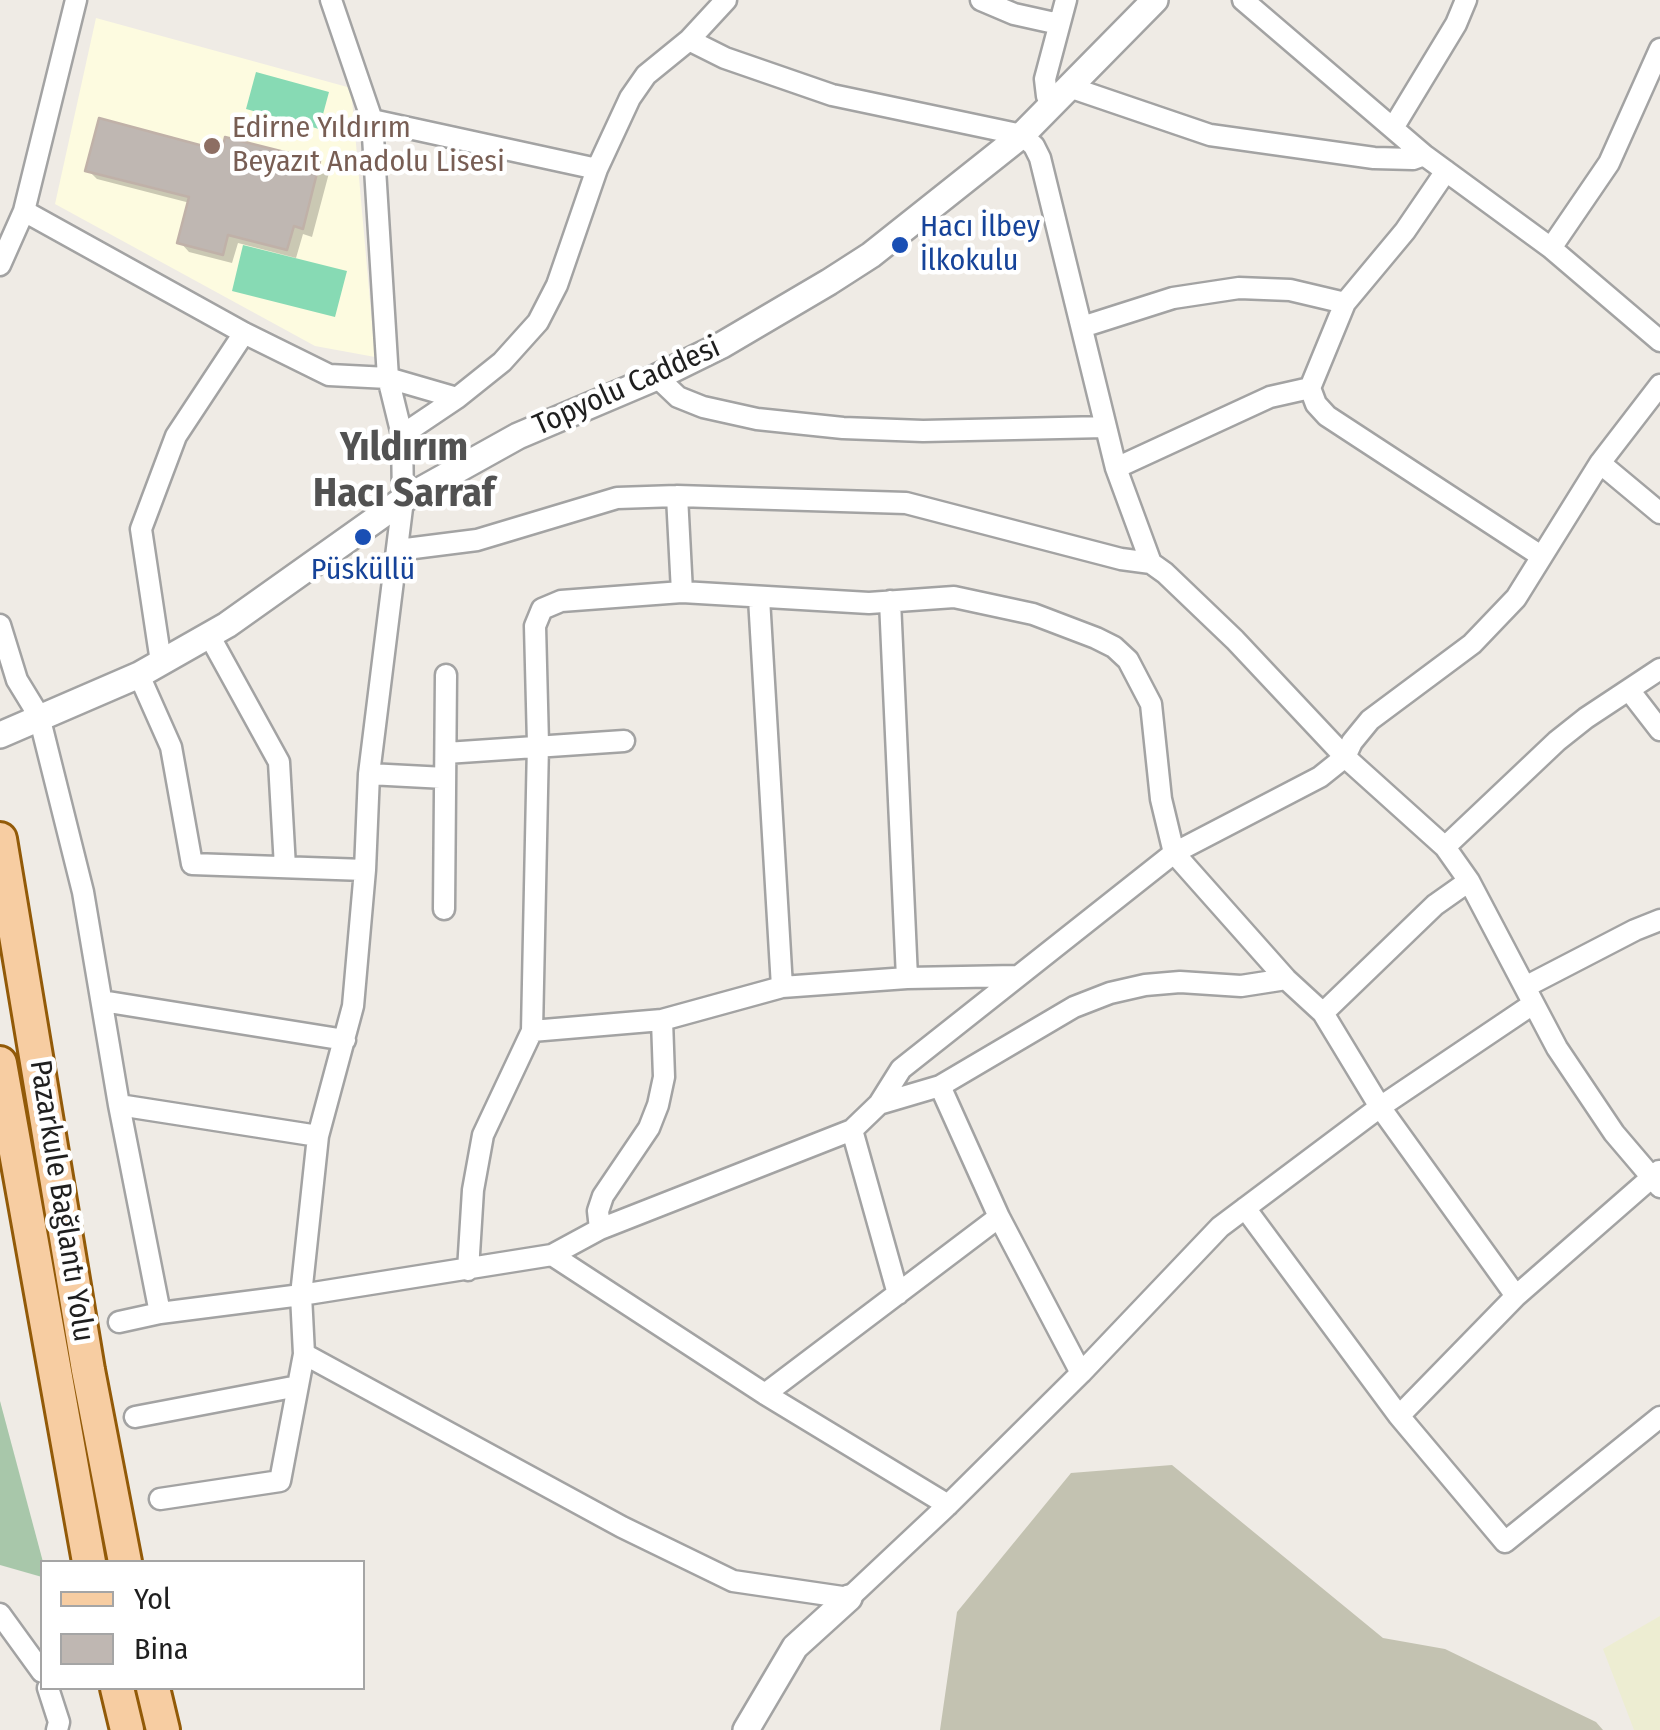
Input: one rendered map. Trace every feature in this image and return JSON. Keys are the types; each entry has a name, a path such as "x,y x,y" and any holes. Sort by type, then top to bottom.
{"main road":[{"name":"Pazarkule Bağlantı Yolu","path":"0,839 88,1370 124,1560"},
{"name":"Pazarkule Bağlantı Yolu","path":"0,1063 89,1560"},
{"path":"117,1690 127,1730"},
{"path":"153,1690 163,1730"}],"street":[{"path":"0,265 24,211 76,0"},
{"path":"160,1498 280,1480 304,1354 302,1295 318,1136 353,1006 369,774 403,500 402,435 388,378 372,120 331,0"},
{"path":"402,435 457,398 511,354 544,312 617,120 646,75 688,40 726,0"},
{"path":"981,0 1014,14 1059,24"},
{"path":"1066,0 1045,79 1047,96 1210,135 1374,158 1424,156"},
{"name":"Topyolu Caddesi","path":"0,735 150,668 209,635 403,500 518,436 657,377 777,314 871,255 1022,136 1154,0"},
{"path":"1243,0 1424,156 1551,248 1660,340"},
{"path":"1392,128 1456,24 1466,0"},
{"path":"688,40 725,58 832,96 1022,136 1040,158 1104,427 1151,563"},
{"path":"1551,248 1609,163 1660,49"},
{"path":"372,120 596,169"},
{"path":"1446,171 1406,231 1345,303 1310,388 1316,404 1327,416 1542,556"},
{"path":"24,211 244,333 329,375 388,378 457,398"},
{"path":"1082,328 1173,298 1239,288 1290,290 1345,303"},
{"path":"244,333 176,436 141,529 150,668 171,748 192,864 365,870"},
{"path":"657,377 678,396 703,407 757,419 923,431 1104,427"},
{"path":"118,1322 552,1254 600,1229 852,1130 879,1104 901,1069 1017,976 1174,853 1320,777 1345,757 1370,720 1472,644 1516,598 1600,462 1660,385"},
{"path":"1116,468 1270,396 1310,388"},
{"path":"1600,462 1660,513"},
{"path":"398,550 477,540 617,498 677,496 906,503 1121,559 1151,563 1166,573 1345,757 1445,847 1469,881 1529,996 1590,1098 1657,1178 1516,1296 1399,1416"},
{"path":"677,496 682,592"},
{"path":"468,1270 472,1190 484,1134 532,1031 538,747 535,626 542,609 561,601 682,592 890,602 954,597 1033,614 1114,647 1128,660 1151,704 1161,799 1174,853 1286,979 1323,1013 1380,1106 1516,1296"},
{"path":"759,598 782,987"},
{"path":"890,602 908,978"},
{"path":"0,624 16,680 39,716 84,892 119,1105 160,1313"},
{"path":"209,635 279,762 284,867"},
{"path":"1445,847 1557,741 1660,668"},
{"path":"444,909 446,675"},
{"path":"1629,690 1660,730"},
{"path":"446,753 624,740"},
{"path":"369,774 445,778"},
{"path":"1323,1013 1435,905 1469,881"},
{"path":"746,1730 796,1647 948,1505 1195,1251 1244,1208 1529,996 1635,930 1660,920"},
{"path":"532,1031 662,1020 782,987 908,978 1017,976"},
{"path":"879,1104 940,1086 1074,1006 1110,992 1180,982 1240,986 1286,979"},
{"path":"102,1002 345,1040"},
{"path":"600,1229 598,1211 602,1196 649,1128 658,1105 664,1077 662,1020"},
{"path":"940,1086 999,1217 1081,1372"},
{"path":"119,1105 318,1136"},
{"path":"852,1130 898,1294"},
{"path":"1244,1208 1399,1416 1504,1542 1660,1417"},
{"path":"766,1394 999,1217"},
{"path":"552,1254 766,1394 948,1505"},
{"path":"304,1354 622,1527 733,1580 849,1598"},
{"path":"136,1417 298,1386"},
{"path":"2,1623 40,1670"},
{"path":"49,1690 59,1722 57,1730"}],"shaded area":[{"name":"Edirne Yıldırım Beyazıt Anadolu Lisesi","path":"96,18 351,88 375,357 315,346 55,204"},
{"path":"1172,1465 1383,1638 1445,1649 1596,1722 1603,1730 940,1730 957,1612 1071,1473"}],"green space":[{"path":"256,72 329,92 319,129 246,109"},
{"path":"243,245 347,271 335,317 232,291"},
{"path":"0,1401 42,1560 40,1576 0,1565"},
{"path":"1660,1616 1660,1730 1634,1730 1603,1649"}],"building":[{"path":"99,118 222,151 225,137 320,161 303,229 294,226 287,250 228,235 223,255 177,243 189,197 85,171"}],"place":[{"name":"Edirne Yıldırım Beyazıt Anadolu Lisesi","path":"212,146"},
{"name":"Hacı İlbey İlkokulu","path":"900,245"},
{"name":"Püsküllü","path":"363,537"}],"district":[{"name":"Yıldırım Hacı Sarraf","path":"404,472"}]}
